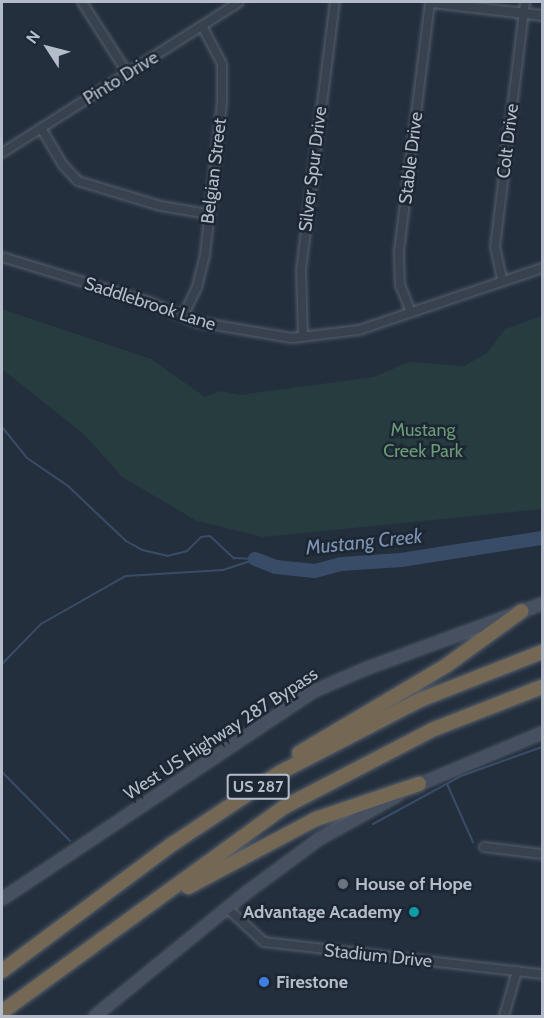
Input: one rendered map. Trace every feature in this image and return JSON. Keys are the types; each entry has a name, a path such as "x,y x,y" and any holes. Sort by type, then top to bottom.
{"highway":[{"path":"265,782 295,755 447,665 522,611"},
{"name":"US 287","path":"2,971 174,843 265,782 420,700 543,652"},
{"name":"US 287","path":"2,1012 286,806 434,729 543,687"},
{"path":"143,910 316,819 419,784"}],"main road":[{"name":"West US Highway 287 Bypass","path":"2,899 312,692 365,669 543,604"},
{"path":"95,1017 227,908 320,839 419,784 543,733"}],"street":[{"path":"82,2 128,74"},
{"name":"Pinto Drive","path":"2,153 239,2"},
{"name":"Silver Spur Drive","path":"303,337 301,270 335,2"},
{"path":"430,2 543,15"},
{"name":"Stable Drive","path":"411,312 400,285 399,251 430,2"},
{"name":"Colt Drive","path":"502,279 495,247 525,2"},
{"name":"Belgian Street","path":"183,316 197,287 222,103 222,64 202,26"},
{"path":"41,128 63,165 78,181 161,206 208,214"},
{"name":"Saddlebrook Lane","path":"2,257 183,316 238,331 303,337 359,330 502,279 543,268"},
{"path":"484,847 543,854"},
{"name":"Stadium Drive","path":"227,908 264,942 543,974"},
{"path":"504,1017 517,971"}],"green space":[{"name":"Mustang Creek Park","path":"2,309 151,359 205,397 221,391 240,395 374,377 409,362 464,366 487,353 505,329 542,316 542,509 263,537 197,521 122,477 85,435 2,369"}],"waterway":[{"name":"Mustang Creek","path":"2,427 27,458 68,486 126,541 142,550 167,556 187,551 201,537 210,536 234,558 255,559"},
{"name":"Mustang Creek","path":"255,559 276,567 315,571 341,564 401,560 542,538"},
{"path":"2,664 41,624 126,576 223,570 254,560"},
{"path":"373,824 461,776 542,747"},
{"path":"2,772 70,841"},
{"path":"447,784 473,842"}],"place":[{"name":"House of Hope","path":"343,884"},
{"name":"Advantage Academy","path":"414,912"},
{"name":"Firestone","path":"264,982"}]}
